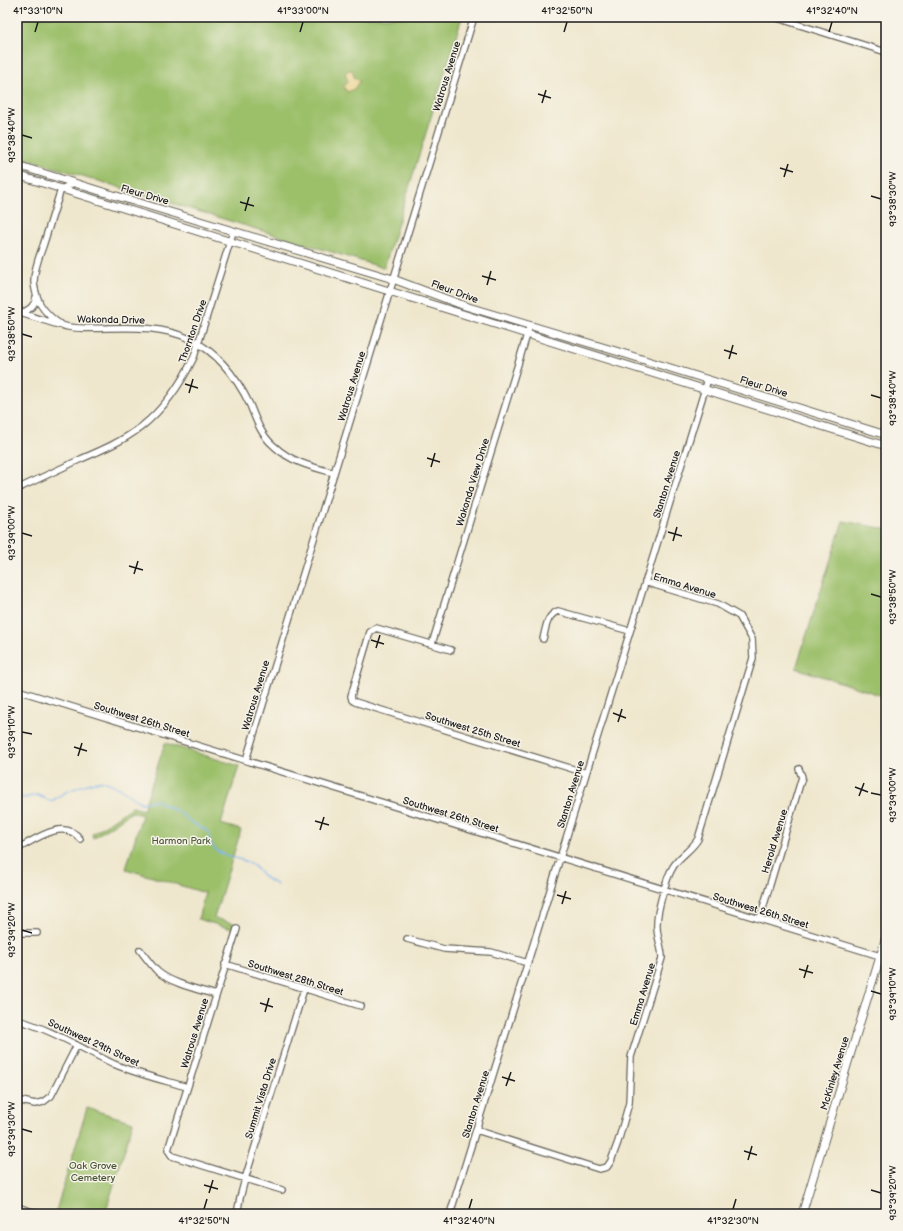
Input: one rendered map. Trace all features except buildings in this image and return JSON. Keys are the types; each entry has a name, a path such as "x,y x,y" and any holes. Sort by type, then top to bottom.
{"main road":[{"name":"Fleur Drive","path":"17,165 233,232 393,279 465,306 708,379 886,435"},
{"name":"Fleur Drive","path":"17,175 886,446"},
{"name":"McKinley Avenue","path":"802,1214 886,938"}],"street":[{"name":"Watrous Avenue","path":"246,760 474,17"},
{"path":"775,17 886,52"},
{"path":"61,188 74,183"},
{"name":"Wakonda Drive","path":"61,188 36,268 34,282 36,295 46,312 63,326 90,328 141,328 158,330 189,339 198,344 217,358 236,381 250,406 258,426 273,446 294,460 334,473"},
{"name":"Thornton Drive","path":"17,489 110,446 140,428 162,407 177,389 187,372 198,344 233,232"},
{"path":"19,313 33,306 36,302 36,295"},
{"path":"19,313 63,326"},
{"name":"Wakonda View Drive","path":"432,644 530,325"},
{"name":"Stanton Avenue","path":"450,1214 708,379"},
{"name":"Emma Avenue","path":"476,1130 599,1169 607,1167 613,1155 629,1103 631,1057 661,964 662,950 658,934 657,920 664,889 668,876 674,865 690,851 699,835 753,658 752,639 739,616 718,604 645,582"},
{"path":"543,639 549,617 552,613 558,611 630,631"},
{"name":"Southwest 25th Street","path":"432,644 382,629 376,628 370,632 351,696 352,700 586,773"},
{"path":"432,644 452,650"},
{"name":"Southwest 26th Street","path":"17,690 880,956"},
{"name":"Herold Avenue","path":"760,918 802,777 799,769"},
{"path":"17,849 47,833 56,830 72,832 80,839"},
{"name":"Watrous Avenue","path":"237,929 168,1150 172,1156 245,1179"},
{"path":"17,933 38,933"},
{"path":"407,939 444,949 491,952 528,963"},
{"path":"140,950 150,964 169,979 216,995"},
{"name":"Southwest 28th Street","path":"225,964 361,1006"},
{"name":"Summit Vista Drive","path":"237,1214 245,1179 304,989"},
{"name":"Southwest 29th Street","path":"17,1020 45,1030 122,1067 187,1087"},
{"path":"17,1100 30,1104 43,1102 51,1096 77,1045"},
{"path":"245,1179 282,1190"},
{"path":"17,1207 39,1214"}],"green space":[{"path":"17,17 462,17 384,268 17,156"},
{"path":"843,521 886,529 886,697 796,668"},
{"name":"Harmon Park","path":"165,743 239,766 221,824 241,830 214,918 234,924 232,929 198,919 205,893 126,869 142,815 132,812 93,838 92,834 132,807 143,810"},
{"name":"Oak Grove Cemetery","path":"87,1108 133,1122 105,1214 55,1214"}],"sand":[{"path":"348,70 352,70 355,79 359,80 359,82 354,89 347,92 344,86 348,81 345,74"}],"waterway":[{"path":"17,797 25,798 37,795 51,801 64,793 79,787 91,783 102,781 106,782 119,788 142,803 155,800 182,814 189,821 209,832 212,846 216,850 228,856 250,863 267,879 277,885"}]}
